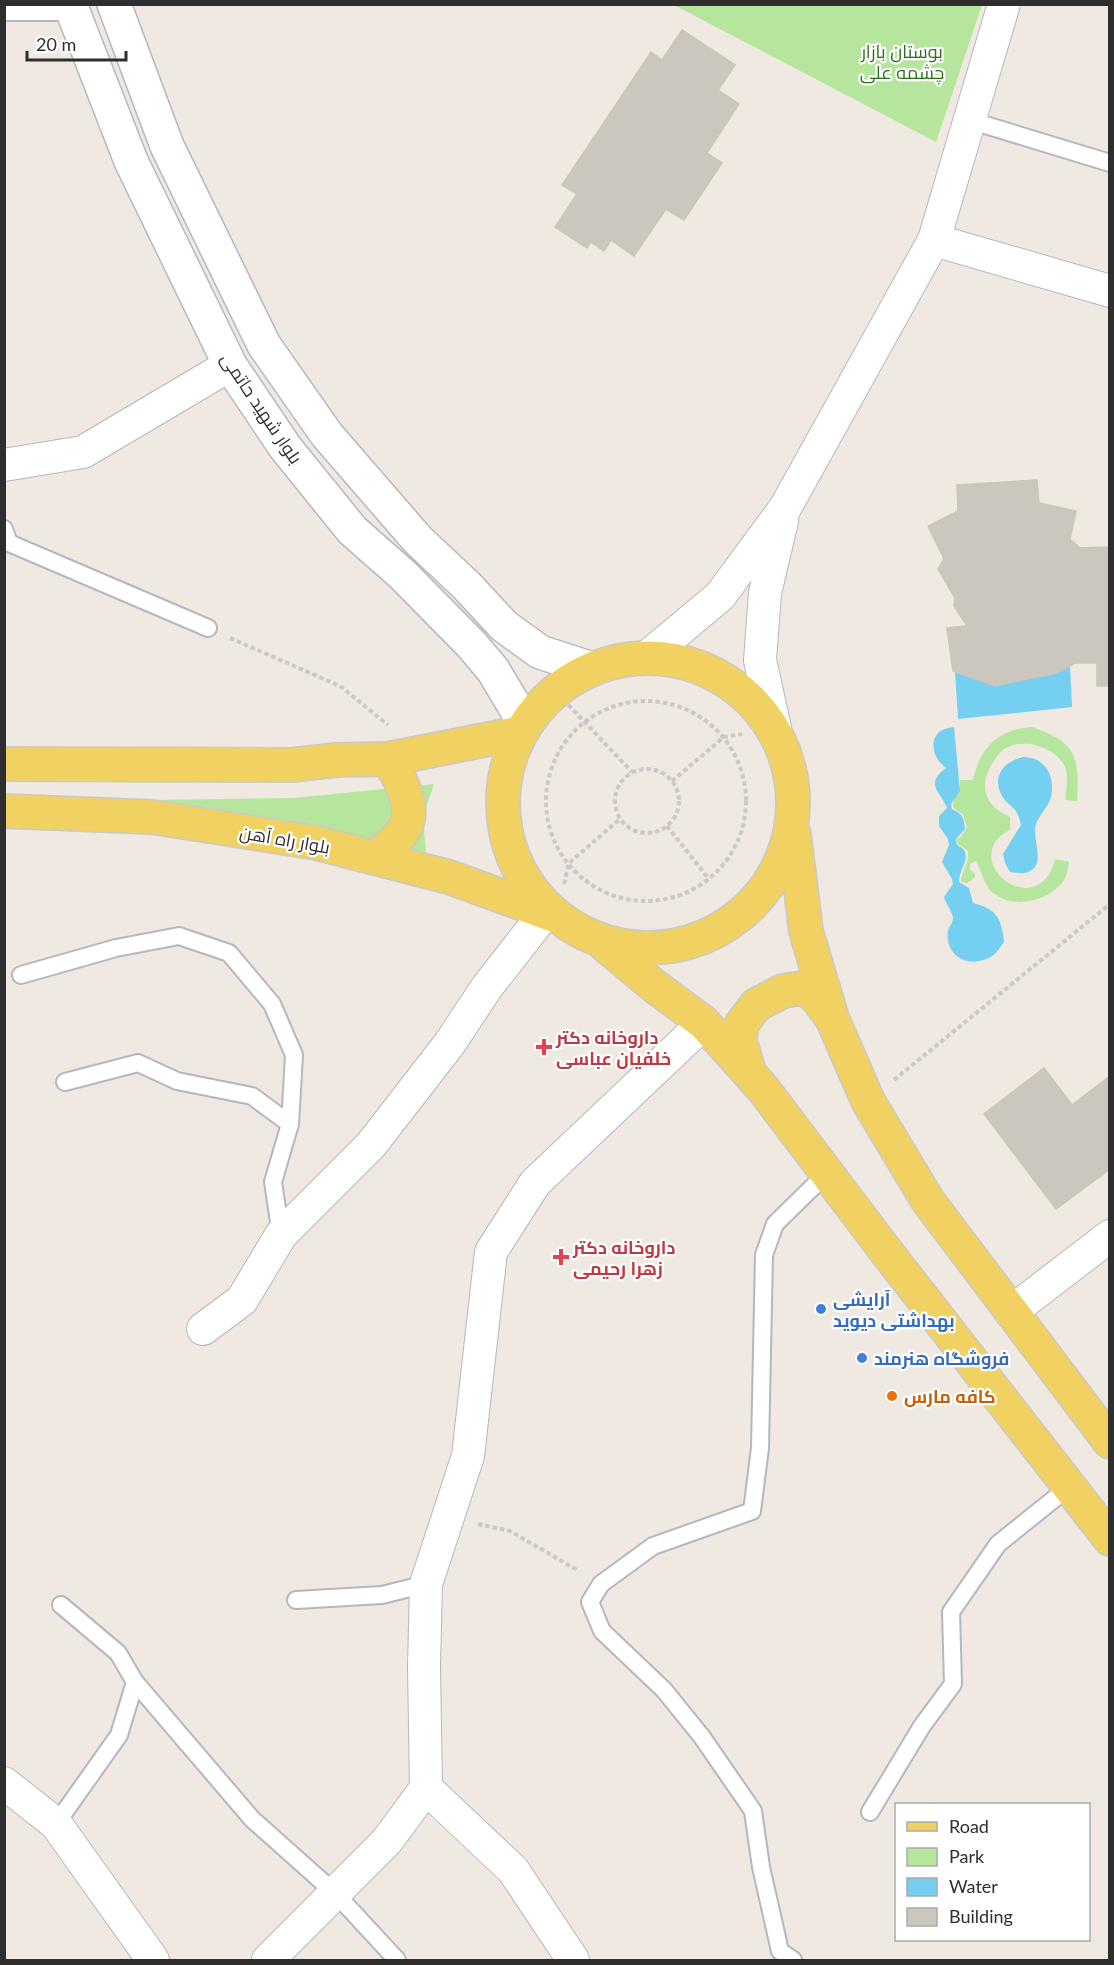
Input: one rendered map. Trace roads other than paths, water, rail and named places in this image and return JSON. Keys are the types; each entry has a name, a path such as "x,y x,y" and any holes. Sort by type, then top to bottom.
{"main road":[{"name":"بلوار شهید حاتمی","path":"114,4 167,146 264,345 327,435 418,540 467,586 504,626 540,652 592,669"},
{"name":"بلوار شهید حاتمی","path":"72,8 131,161 230,365 285,447 352,530 403,575 471,644 493,670 522,727"},
{"path":"793,825 781,866 757,901 724,928 684,944 642,949 600,941 577,931 550,914 522,878 505,831 504,780 522,727 555,690 592,669 613,662 647,657 697,665 741,690 775,728 793,775 793,825 806,931 832,1018 868,1101 928,1201 1011,1312 1107,1433"},
{"path":"4,764 292,765 337,760 388,759 522,727"},
{"path":"375,858 404,830 409,812 402,781 388,759"},
{"name":"بلوار راه آهن","path":"4,811 152,817 317,843 449,877 550,914"},
{"path":"600,941 704,1023 749,1072 1110,1539"},
{"path":"749,1072 740,1041 741,1025 756,1005 783,991 803,988 816,997 832,1018"}],"street":[{"path":"647,657 720,596 785,508 934,240 1004,4"},
{"path":"934,240 1110,291"},
{"path":"4,465 82,452 230,365"},
{"path":"775,728 760,660 765,594 785,508"},
{"path":"202,1329 242,1300 281,1235 371,1145 450,1043 487,987 550,914"},
{"path":"268,1960 387,1841 426,1788 424,1666 426,1584 468,1456 491,1252 535,1183 704,1023"},
{"path":"1011,1312 1110,1236"},
{"path":"4,1783 56,1824 153,1960"},
{"path":"426,1788 513,1870 573,1960"}],"lane":[{"path":"4,12 72,8"},
{"path":"969,120 1110,163"},
{"path":"4,529 9,543 208,628"},
{"path":"21,975 116,948 179,936 229,953 273,1004 294,1055 290,1124 273,1182 281,1235"},
{"path":"65,1082 138,1063 177,1081 252,1096 290,1124"},
{"path":"793,1960 780,1951 761,1867 753,1811 702,1737 664,1690 602,1632 590,1602 601,1584 652,1546 752,1510 760,1448 764,1255 775,1224 827,1173"},
{"path":"870,1812 922,1726 953,1684 951,1612 998,1544 1069,1487"},
{"path":"296,1600 382,1595 426,1584"},
{"path":"62,1605 118,1653 135,1682 252,1819 335,1893 397,1960"},
{"path":"56,1824 119,1735 135,1682"}],"water":[{"path":"1070,666 1072,707 958,719 955,672 995,686 1057,673"},
{"path":"954,727 960,791 951,804 952,809 962,816 964,822 965,829 956,839 957,845 966,857 959,882 969,888 973,903 993,912 999,920 1004,941 991,957 972,962 955,955 949,944 948,931 953,918 944,897 953,884 942,862 949,845 948,839 939,826 939,816 947,808 935,784 939,774 946,768 936,756 933,743 935,737 939,732"},
{"path":"1023,757 1038,761 1048,770 1052,792 1036,825 1038,856 1036,865 1028,872 1019,873 1010,872 1003,854 1021,825 1017,813 1003,798 998,781 1006,765"}],"place":[{"name":"داروخانه دکتر خلفیان عباسی","path":"544,1047"},
{"name":"داروخانه دکتر زهرا رحیمی","path":"561,1257"},
{"name":"آرایشی بهداشتی دیوید","path":"821,1309"},
{"name":"فروشگاه هنرمند","path":"862,1358"},
{"name":"کافه مارس","path":"892,1396"}],"park label":[{"name":"بوستان بازار چشمه علی","path":"902,61"}]}
